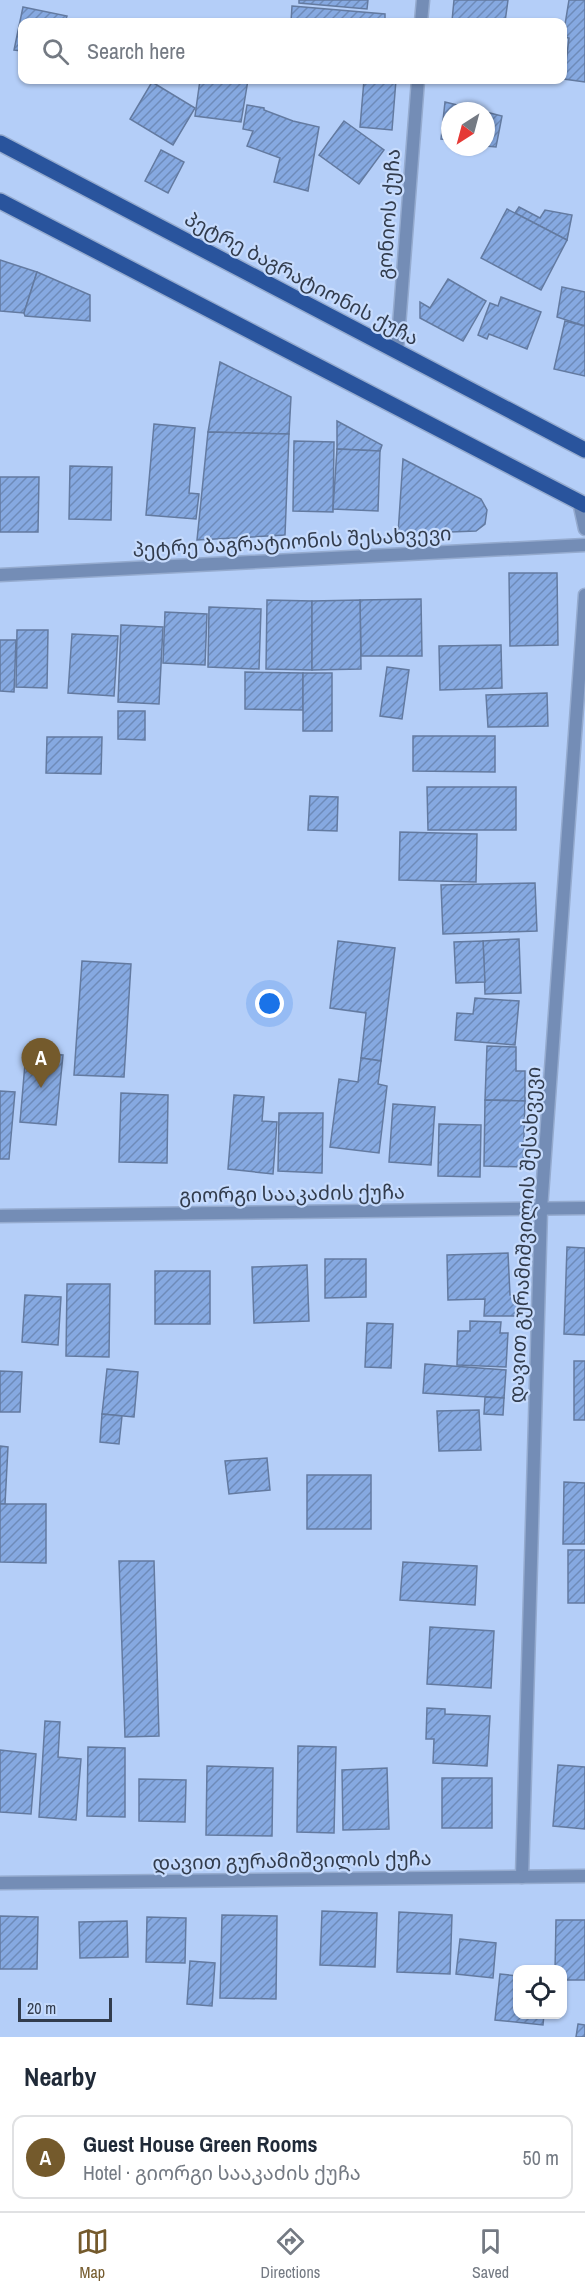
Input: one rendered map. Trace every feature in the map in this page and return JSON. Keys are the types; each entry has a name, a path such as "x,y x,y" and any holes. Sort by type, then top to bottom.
{"main road":[{"name":"პეტრე ბაგრატიონის ქუჩა","path":"0,144 585,450"},
{"path":"0,201 582,503"}],"street":[{"path":"421,18 423,0"},
{"name":"გონიოს ქუჩა","path":"398,352 418,84"},
{"path":"582,503 585,529"},
{"name":"პეტრე ბაგრატიონის შესახვევი","path":"0,575 585,545"},
{"name":"დავით გურამიშვილის შესახვევი","path":"522,1877 541,1209 585,596"},
{"name":"გიორგი სააკაძის ქუჩა","path":"0,1216 585,1208"},
{"name":"დავით გურამიშვილის ქუჩა","path":"0,1883 585,1876"}],"building":[{"path":"299,0 368,0 367,9 299,3"},
{"path":"454,0 508,0 506,18 452,18"},
{"path":"569,0 585,0 585,82 567,79 569,38 567,38 566,18"},
{"path":"292,6 385,14 385,18 291,18"},
{"path":"23,7 67,16 66,18 21,18"},
{"path":"18,31 18,50 14,50"},
{"path":"151,84 155,84 195,108 173,145 130,119"},
{"path":"199,84 247,84 241,122 195,116"},
{"path":"364,84 396,84 392,130 360,127"},
{"path":"247,105 264,108 264,110 293,121 319,127 308,191 274,182 280,158 247,146 253,131 243,129"},
{"path":"495,114 502,116 495,147"},
{"path":"344,121 384,150 359,184 319,155"},
{"path":"161,150 184,162 168,193 145,181"},
{"path":"519,207 540,218 545,210 572,215 567,240 515,213"},
{"path":"507,209 567,240 541,290 481,258"},
{"path":"0,260 37,272 24,313 0,311"},
{"path":"37,272 90,295 90,321 25,316"},
{"path":"448,279 486,301 463,341 420,318 420,302 430,308"},
{"path":"562,287 585,292 585,326 557,317"},
{"path":"501,297 541,312 527,349 489,334 487,339 478,335 490,303 498,306"},
{"path":"565,321 585,326 585,376 554,369"},
{"path":"220,362 291,397 289,434 208,432"},
{"path":"337,421 382,445 380,451 337,449"},
{"path":"154,424 195,428 189,493 199,494 196,519 146,515"},
{"path":"208,432 289,434 285,535 197,540"},
{"path":"294,441 334,442 333,512 293,511"},
{"path":"337,449 380,451 378,511 333,509"},
{"path":"403,459 481,499 487,510 485,524 476,531 398,534"},
{"path":"70,466 112,467 111,520 69,519"},
{"path":"0,477 39,477 38,532 0,532"},
{"path":"509,573 557,573 558,645 510,646"},
{"path":"421,599 422,656 361,656 360,600"},
{"path":"267,600 312,601 312,670 266,669"},
{"path":"360,600 361,669 312,670 312,601"},
{"path":"209,607 261,609 259,669 208,667"},
{"path":"165,612 207,614 205,665 163,663"},
{"path":"121,625 163,627 159,704 118,702"},
{"path":"17,630 48,630 47,688 16,687"},
{"path":"72,634 118,636 114,696 68,693"},
{"path":"0,640 16,640 14,692 0,691"},
{"path":"501,645 502,688 440,690 439,646"},
{"path":"387,667 409,670 402,719 380,716"},
{"path":"245,672 303,673 303,710 245,709"},
{"path":"303,673 332,673 332,731 303,731"},
{"path":"547,693 548,726 488,727 486,695"},
{"path":"118,711 145,711 145,740 118,739"},
{"path":"413,736 495,736 495,772 413,771"},
{"path":"47,737 102,737 101,774 46,773"},
{"path":"427,787 516,787 516,830 428,830"},
{"path":"310,796 338,797 337,831 308,830"},
{"path":"400,832 477,834 476,882 399,880"},
{"path":"535,883 537,931 443,934 441,885"},
{"path":"519,939 521,993 485,994 483,941"},
{"path":"338,941 395,948 381,1061 361,1058 366,1013 330,1008"},
{"path":"483,941 485,982 456,983 454,942"},
{"path":"82,961 131,964 124,1077 74,1075"},
{"path":"475,998 519,1001 515,1045 455,1040 457,1013 473,1014"},
{"path":"487,1046 516,1047 516,1071 525,1071 525,1101 485,1100"},
{"path":"26,1052 63,1055 56,1125 20,1122"},
{"path":"361,1058 381,1061 378,1084 387,1086 379,1153 330,1147 339,1079 358,1082"},
{"path":"0,1091 15,1092 9,1159 0,1159"},
{"path":"121,1093 168,1095 167,1163 119,1162"},
{"path":"234,1095 264,1097 262,1121 277,1122 273,1174 228,1169"},
{"path":"485,1100 525,1101 523,1167 484,1166"},
{"path":"393,1104 435,1107 431,1165 389,1162"},
{"path":"279,1113 323,1113 322,1173 278,1171"},
{"path":"439,1124 481,1125 480,1177 438,1176"},
{"path":"567,1247 585,1248 585,1335 564,1334"},
{"path":"508,1253 510,1295 519,1295 518,1316 484,1316 485,1299 448,1300 447,1255"},
{"path":"325,1259 366,1259 366,1297 325,1298"},
{"path":"307,1265 309,1321 254,1323 252,1267"},
{"path":"155,1271 210,1271 210,1324 155,1324"},
{"path":"67,1284 110,1284 109,1357 66,1356"},
{"path":"25,1295 61,1297 58,1345 22,1342"},
{"path":"470,1321 501,1322 500,1333 508,1333 506,1367 457,1365 458,1331 470,1331"},
{"path":"367,1323 393,1324 391,1368 365,1367"},
{"path":"574,1361 585,1361 585,1420 574,1420"},
{"path":"425,1364 506,1370 504,1398 423,1393"},
{"path":"107,1369 138,1372 134,1417 102,1414"},
{"path":"0,1371 22,1372 20,1412 0,1412"},
{"path":"485,1397 504,1398 503,1415 484,1414"},
{"path":"479,1410 481,1450 439,1451 437,1411"},
{"path":"102,1414 122,1416 119,1444 100,1442"},
{"path":"0,1446 8,1447 5,1504 0,1504"},
{"path":"267,1458 270,1490 229,1494 225,1461"},
{"path":"307,1475 371,1475 371,1529 307,1529"},
{"path":"564,1482 585,1483 585,1544 563,1544"},
{"path":"0,1504 46,1504 46,1563 0,1562"},
{"path":"568,1550 585,1550 585,1603 568,1603"},
{"path":"119,1561 154,1561 159,1736 125,1737"},
{"path":"403,1562 477,1566 475,1605 400,1600"},
{"path":"430,1627 494,1631 491,1688 427,1684"},
{"path":"427,1708 445,1709 445,1714 490,1716 487,1766 433,1763 434,1739 426,1739"},
{"path":"45,1721 60,1722 58,1757 81,1759 76,1820 39,1817"},
{"path":"298,1746 336,1747 334,1833 297,1832"},
{"path":"88,1747 125,1748 125,1817 87,1816"},
{"path":"0,1750 36,1754 31,1814 0,1812"},
{"path":"558,1765 585,1767 585,1829 553,1826"},
{"path":"207,1766 273,1768 272,1836 206,1835"},
{"path":"387,1768 389,1829 343,1830 342,1770"},
{"path":"442,1778 492,1778 492,1828 442,1828"},
{"path":"139,1779 186,1780 185,1822 139,1821"},
{"path":"322,1911 377,1913 375,1967 320,1965"},
{"path":"399,1912 452,1915 450,1974 397,1972"},
{"path":"222,1915 277,1916 276,1999 220,1998"},
{"path":"0,1916 38,1917 37,1969 0,1969"},
{"path":"147,1917 186,1918 185,1963 146,1962"},
{"path":"556,1920 585,1920 585,1980 567,1980 567,1965 555,1965"},
{"path":"127,1921 128,1957 80,1958 79,1922"},
{"path":"460,1939 496,1943 493,1978 456,1974"},
{"path":"190,1961 215,1963 212,2006 187,2004"},
{"path":"500,1974 513,1975 513,2019 544,2019 543,2025 495,2020"},
{"path":"578,2024 585,2025 585,2037 576,2037"}],"place":[{"name":"Guest House Green Rooms","path":"41,1088"}]}
